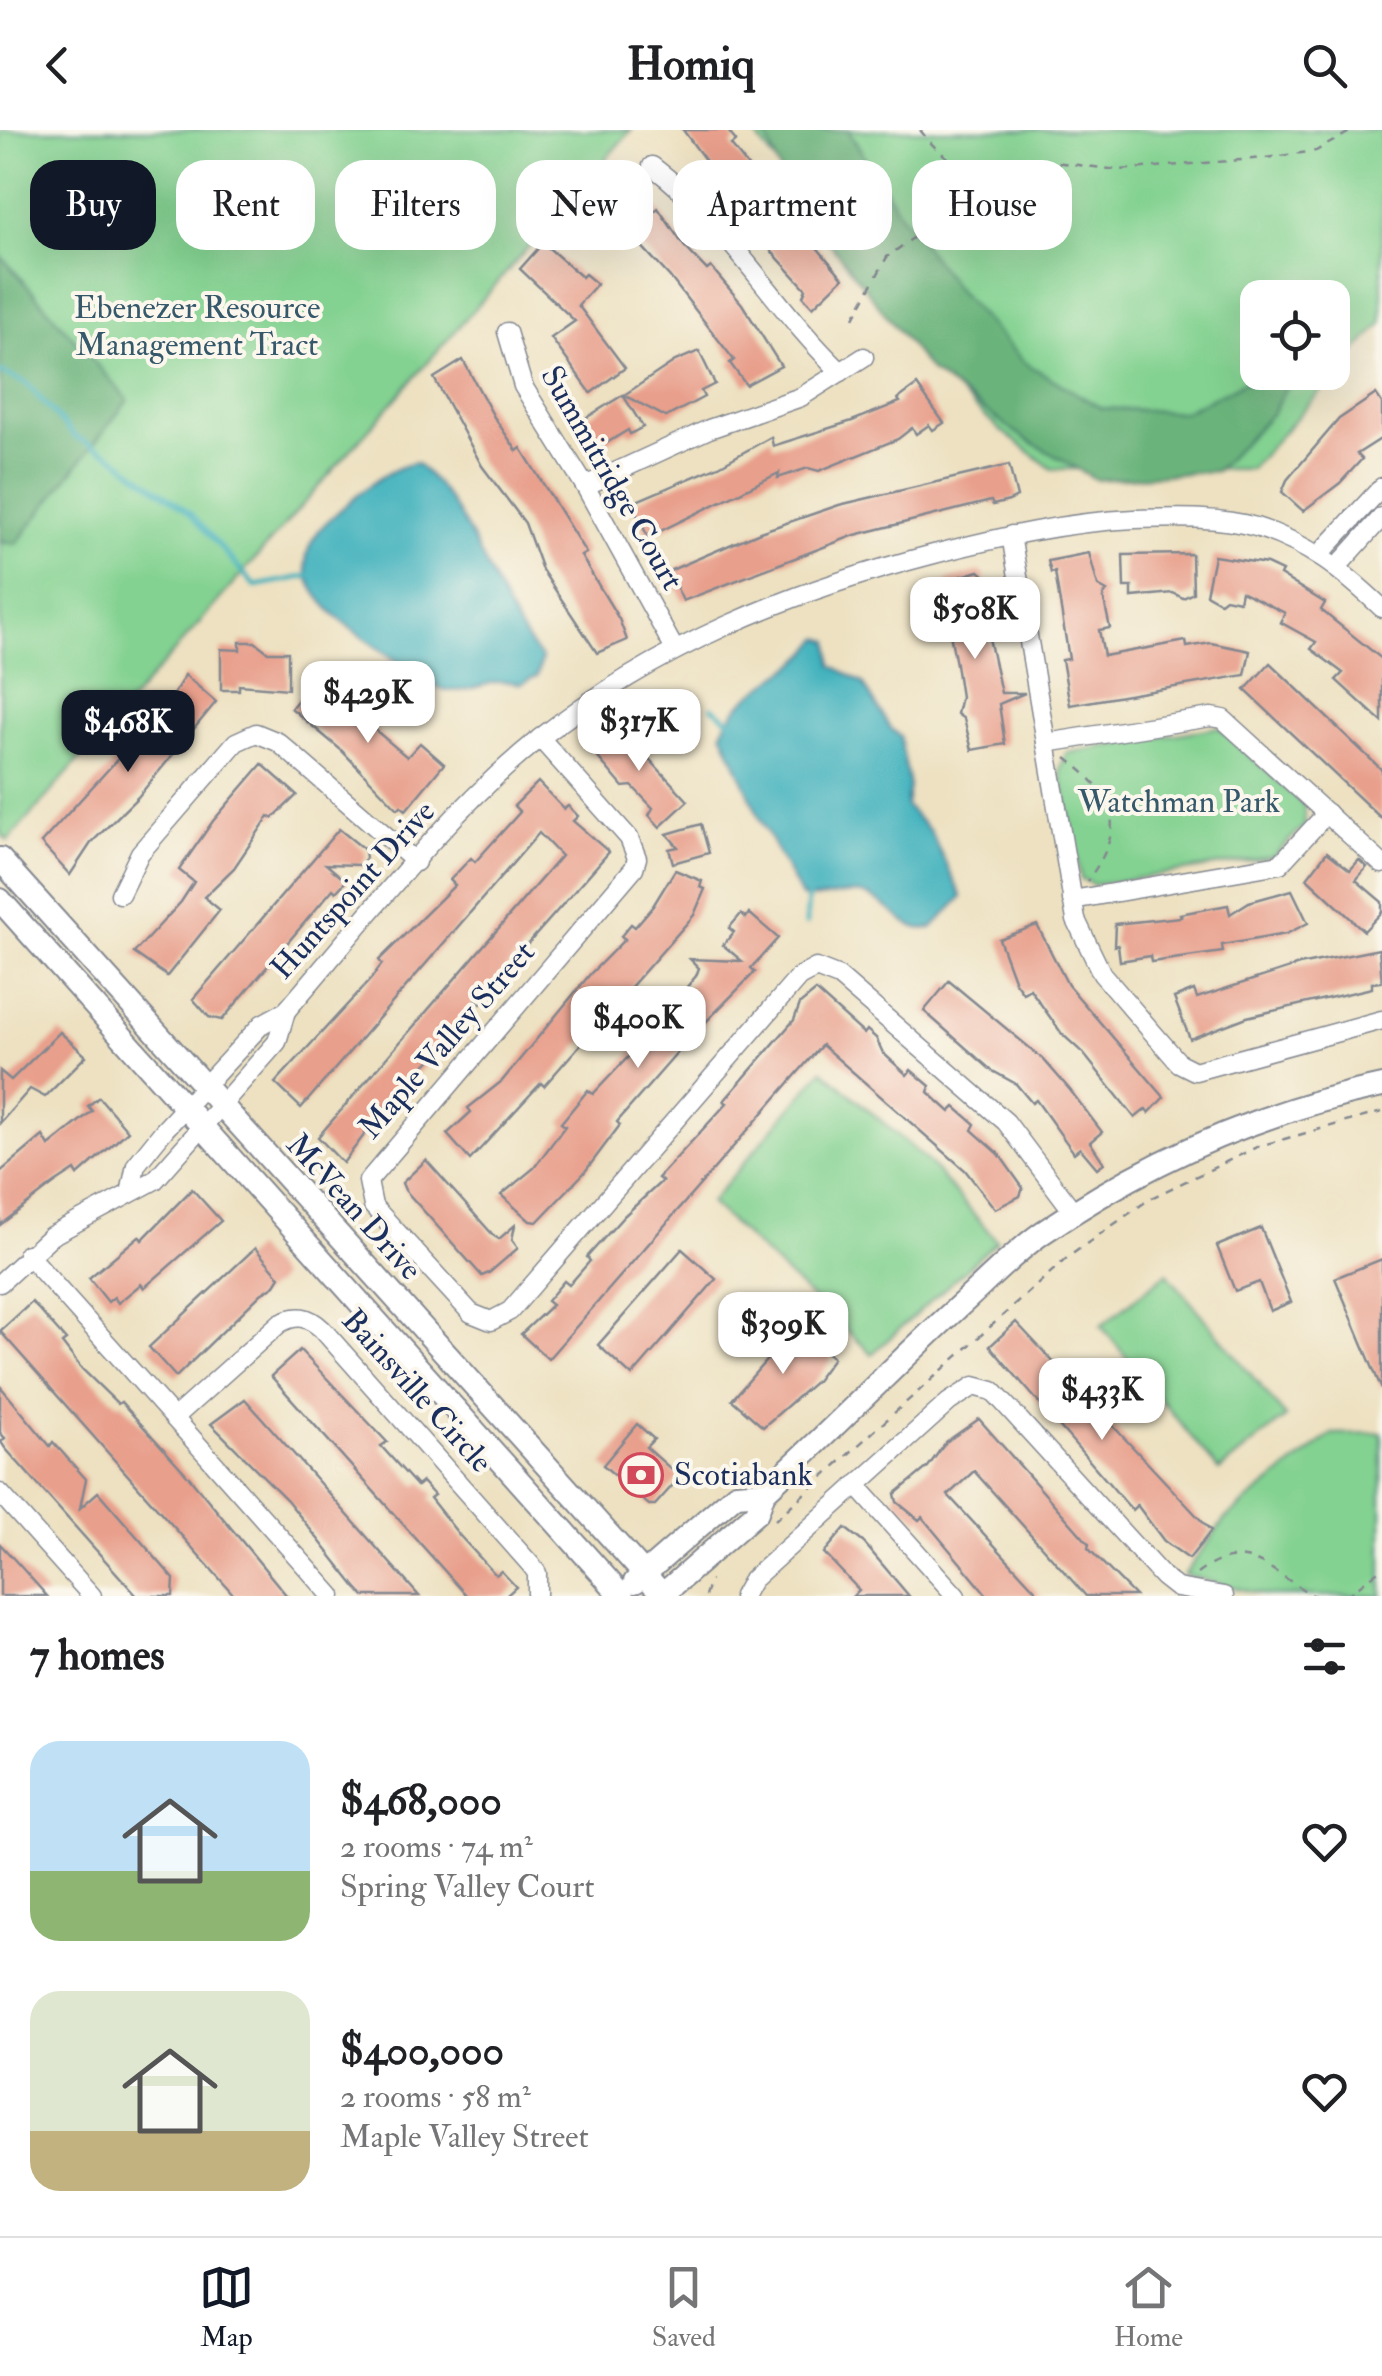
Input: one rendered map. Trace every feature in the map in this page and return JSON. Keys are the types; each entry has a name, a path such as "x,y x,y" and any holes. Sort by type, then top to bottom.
{"main road":[{"name":"McVean Drive","path":"0,859 662,1595"},
{"name":"McVean Drive","path":"0,900 621,1595"},
{"path":"662,1595 757,1512 764,1492 1011,1259 1075,1214 1160,1164 1232,1130 1310,1102 1382,1086"},
{"path":"621,1595 736,1494 764,1492"}],"street":[{"path":"653,167 690,194 803,336 841,372"},
{"name":"Summitridge Court","path":"507,332 523,386 585,486 675,650"},
{"path":"585,486 709,429 801,396 864,357"},
{"path":"1320,554 1382,487"},
{"path":"1338,566 1382,517"},
{"name":"Huntspoint Drive","path":"132,1188 136,1165 184,1110 262,1024 286,1011 416,862 540,738 675,650 832,582 1076,521 1204,518 1259,528 1320,554 1382,608"},
{"path":"1010,535 1072,900 1080,934 1102,974 1187,1068 1210,1069 1268,1048 1382,1020"},
{"path":"1046,743 1210,717 1223,719 1382,864"},
{"path":"120,894 140,852 236,742 256,733 278,742 416,862"},
{"name":"Maple Valley Street","path":"540,738 629,838 636,858 634,868 368,1181 373,1206 471,1313 491,1321 510,1311 799,977 816,968 839,976 1006,1122 1075,1214"},
{"path":"1072,900 1280,864 1327,812"},
{"name":"Huntspoint Drive","path":"0,1283 27,1254 132,1188 155,1180 277,1042 286,1011"},
{"path":"27,1254 332,1596"},
{"name":"Bainsville Circle","path":"174,1418 280,1323 295,1317 313,1320 531,1565 537,1573 537,1596"},
{"path":"743,1596 752,1580 856,1485 958,1394 974,1386 986,1388 1180,1587 1224,1596"},
{"path":"856,1485 956,1596"},
{"path":"0,1493 92,1596"}],"path":[{"path":"920,130 946,160"},
{"path":"1072,164 1119,170 1265,158 1316,151 1353,130"},
{"path":"854,318 887,257 912,238"},
{"path":"1065,757 1100,784 1111,814 1107,845 1086,882"},
{"path":"772,1523 1068,1257 1152,1198 1260,1146 1382,1112"},
{"path":"1180,1587 1220,1560 1248,1558 1270,1566 1315,1596"},
{"path":"1346,1596 1382,1568"},
{"path":"705,1596 717,1572"}],"green space":[{"name":"Ebenezer Resource Management Tract","path":"0,130 631,130 605,160 516,160 516,250 526,250 8,841 0,833"},
{"path":"752,130 1382,130 1382,323 1350,358 1350,280 1240,280 1240,390 1321,390 1250,469 1052,469 999,429 919,356 841,250 892,250 892,160 774,160"},
{"path":"764,130 848,130 867,160 776,160"},
{"path":"892,201 912,230 912,250 927,250 959,292 1024,362 1101,408 1183,412 1240,385 1240,390 1284,390 1273,412 1216,471 1097,480 1024,438 931,372 835,250 892,250"},
{"path":"0,255 128,400 16,544 0,542"},
{"name":"Watchman Park","path":"1218,727 1305,806 1305,825 1273,857 1094,885 1081,879 1060,770 1066,753"},
{"path":"823,1070 927,1161 997,1241 872,1354 710,1203"},
{"path":"1167,1273 1286,1417 1219,1471 1101,1326"},
{"path":"1382,1433 1382,1596 1268,1596 1184,1575 1226,1518 1332,1434"}],"water":[{"path":"416,463 454,507 509,612 542,659 537,676 521,684 499,682 457,691 431,685 351,629 319,597 309,580 306,561 312,542 328,521 369,486"},
{"path":"820,638 830,641 832,665 863,683 890,728 900,736 909,786 906,806 930,831 962,897 932,928 914,927 879,901 862,894 801,897 760,819 722,732 742,703 795,664"}],"building":[{"path":"683,130 727,130 736,141 731,145 743,160 705,160"},
{"path":"658,208 673,230 673,250 688,250 707,270 711,267 742,304 781,366 746,385 730,363 734,360 645,250 653,250 653,212"},
{"path":"537,250 551,250 582,277 585,274 597,284 578,305 625,368 591,393 551,338 575,321 520,269"},
{"path":"770,250 819,250 843,278 813,307 803,296 806,289"},
{"path":"699,351 715,384 701,391 704,397 666,417 624,395 675,361"},
{"path":"463,360 494,417 517,451 521,448 586,553 581,556 619,619 627,640 597,653 542,570 525,523 482,466 434,378"},
{"path":"917,385 944,423 933,430 929,425 916,434 912,428 898,439 819,471 808,468 778,478 779,473 648,537 634,502 719,466 771,437 773,446 900,402 898,399"},
{"path":"1376,394 1382,403 1382,438 1357,454 1362,459 1340,483 1303,511 1282,492 1287,480 1339,419"},
{"path":"623,395 643,427 630,434 628,430 600,447 595,439 591,441 581,421"},
{"path":"1009,465 1017,497 1009,501 993,505 991,501 855,535 683,601 669,571 760,532 839,505"},
{"path":"1089,553 1098,586 1107,591 1103,596 1110,628 1099,630 1104,656 1186,641 1187,647 1211,643 1250,651 1245,675 1070,705 1062,660 1069,659 1055,572 1051,573 1048,561"},
{"path":"1192,554 1193,593 1183,598 1173,593 1132,597 1132,587 1124,587 1123,555"},
{"path":"1214,556 1267,564 1282,571 1280,575 1325,603 1321,610 1382,659 1382,722 1336,680 1343,673 1311,649 1316,642 1280,622 1285,613 1241,591 1239,601 1225,598 1220,602 1206,594"},
{"path":"979,571 985,576 981,601 1001,693 1025,693 999,704 1005,744 972,750 964,719 957,714 961,697 956,664 949,629 943,630 940,612 951,610 946,581"},
{"path":"240,642 255,642 268,652 288,652 288,689 239,685 239,690 221,690 221,649 240,650"},
{"path":"1270,663 1382,770 1382,819 1245,690"},
{"path":"185,675 216,702 138,797 91,843 70,875 41,843 167,705"},
{"path":"319,675 330,685 327,689 407,757 420,743 444,764 406,810 401,806 398,809 341,750 291,708"},
{"path":"617,724 688,801 660,827 649,815 653,808 632,786 623,787 590,748"},
{"path":"262,764 297,795 273,818 269,816 234,868 204,897 220,910 167,976 134,953 181,902 194,882 179,870 213,821"},
{"path":"538,782 564,809 568,806 578,816 573,821 609,852 496,980 481,1004 476,1000 458,1022 463,1026 453,1038 392,1098 343,1163 318,1137 561,856 539,833 301,1108 275,1083 370,980 382,964 379,960 455,885 450,880 471,858 475,862 520,812 514,806"},
{"path":"701,824 709,853 673,863 669,849 678,847 667,834"},
{"path":"339,829 365,850 366,858 360,865 326,864 346,881 336,892 333,889 222,1020 209,1017 193,999"},
{"path":"1327,852 1350,870 1359,860 1367,867 1356,880 1382,902 1382,912 1364,931 1307,878"},
{"path":"675,870 702,881 700,887 705,889 694,915 544,1086 541,1083 470,1160 447,1134 471,1112 468,1108 502,1081 591,973 625,939 621,936 631,924 635,927 653,906"},
{"path":"1292,890 1308,923 1286,934 1222,945 1223,952 1151,962 1150,956 1120,961 1118,945 1114,946 1115,924 1181,917 1180,914 1228,905 1230,914 1249,902"},
{"path":"749,913 778,938 751,968 755,972 617,1122 620,1125 584,1173 537,1222 530,1221 501,1195 534,1168 565,1126 561,1123 588,1090 593,1094 629,1056 642,1037 637,1033 649,1019 674,1002 696,976 699,968 690,959 742,961 723,945 734,932 729,928 741,914 746,918"},
{"path":"1037,925 1068,985 1164,1097 1149,1113 1146,1109 1135,1118 1083,1053 1062,1034 1030,989 1023,993 1015,982 999,939"},
{"path":"1379,949 1382,982 1372,983 1372,988 1247,1017 1190,1039 1174,998 1194,990 1197,998 1299,965"},
{"path":"949,981 1043,1059 1070,1090 1102,1132 1090,1142 1104,1163 1097,1168 1080,1148 1074,1153 1036,1100 1032,1103 1016,1084 991,1070 924,1011"},
{"path":"816,991 864,1034 867,1030 876,1038 883,1053 907,1075 911,1070 930,1086 928,1092 950,1112 955,1107 975,1124 972,1130 999,1154 1023,1188 1020,1196 995,1209 965,1170 822,1045 548,1359 521,1334 552,1305 547,1301 564,1281 569,1285 590,1261 587,1257 662,1181 658,1178 727,1103 724,1101 794,1020 800,1004"},
{"path":"60,1032 86,1056 45,1097 30,1089 0,1123 0,1071 11,1080"},
{"path":"99,1097 128,1131 78,1175 75,1170 0,1225 0,1172 43,1136 49,1146 92,1111 88,1106"},
{"path":"426,1160 494,1236 499,1239 515,1225 512,1240 518,1248 489,1273 482,1276 405,1190 402,1183"},
{"path":"192,1189 221,1221 144,1288 141,1284 118,1303 114,1297 108,1302 89,1278 139,1236 142,1240"},
{"path":"1261,1228 1291,1302 1270,1311 1259,1282 1235,1291 1217,1246"},
{"path":"255,1248 280,1277 176,1377 149,1347"},
{"path":"682,1249 716,1279 632,1376 598,1345"},
{"path":"1382,1259 1382,1390 1335,1278"},
{"path":"32,1302 66,1340 62,1343 82,1369 118,1404 121,1402 189,1477 287,1596 235,1596 0,1331"},
{"path":"1016,1322 1211,1531 1189,1559 1164,1541 1137,1505 1132,1510 990,1346"},
{"path":"796,1326 833,1358 816,1381 763,1427 732,1400"},
{"path":"300,1350 387,1442 381,1446 417,1486 422,1482 434,1495 430,1498 460,1536 496,1575 501,1571 516,1587 506,1596 467,1596 271,1376"},
{"path":"0,1386 50,1446 53,1442 86,1479 80,1508 98,1492 174,1579 173,1596 137,1596 5,1448 1,1442 5,1438 0,1433"},
{"path":"245,1399 419,1596 364,1596 287,1500 211,1424"},
{"path":"979,1419 1089,1544 1088,1548 1135,1596 1086,1596 974,1471 948,1495 1041,1596 988,1596 922,1517 919,1520 897,1502 895,1494 928,1467 946,1442"},
{"path":"637,1424 654,1439 646,1447 680,1477 655,1505 649,1505 603,1465"},
{"path":"845,1528 864,1543 909,1596 853,1596 859,1590 824,1553"},
{"path":"0,1544 22,1568 47,1596 0,1596"}],"waterway":[{"path":"0,372 26,383 75,437 110,454 189,512 255,586 314,575"},
{"path":"712,707 732,722"},
{"path":"806,924 808,897"}],"place":[{"name":"Scotiabank","path":"641,1475"}]}
